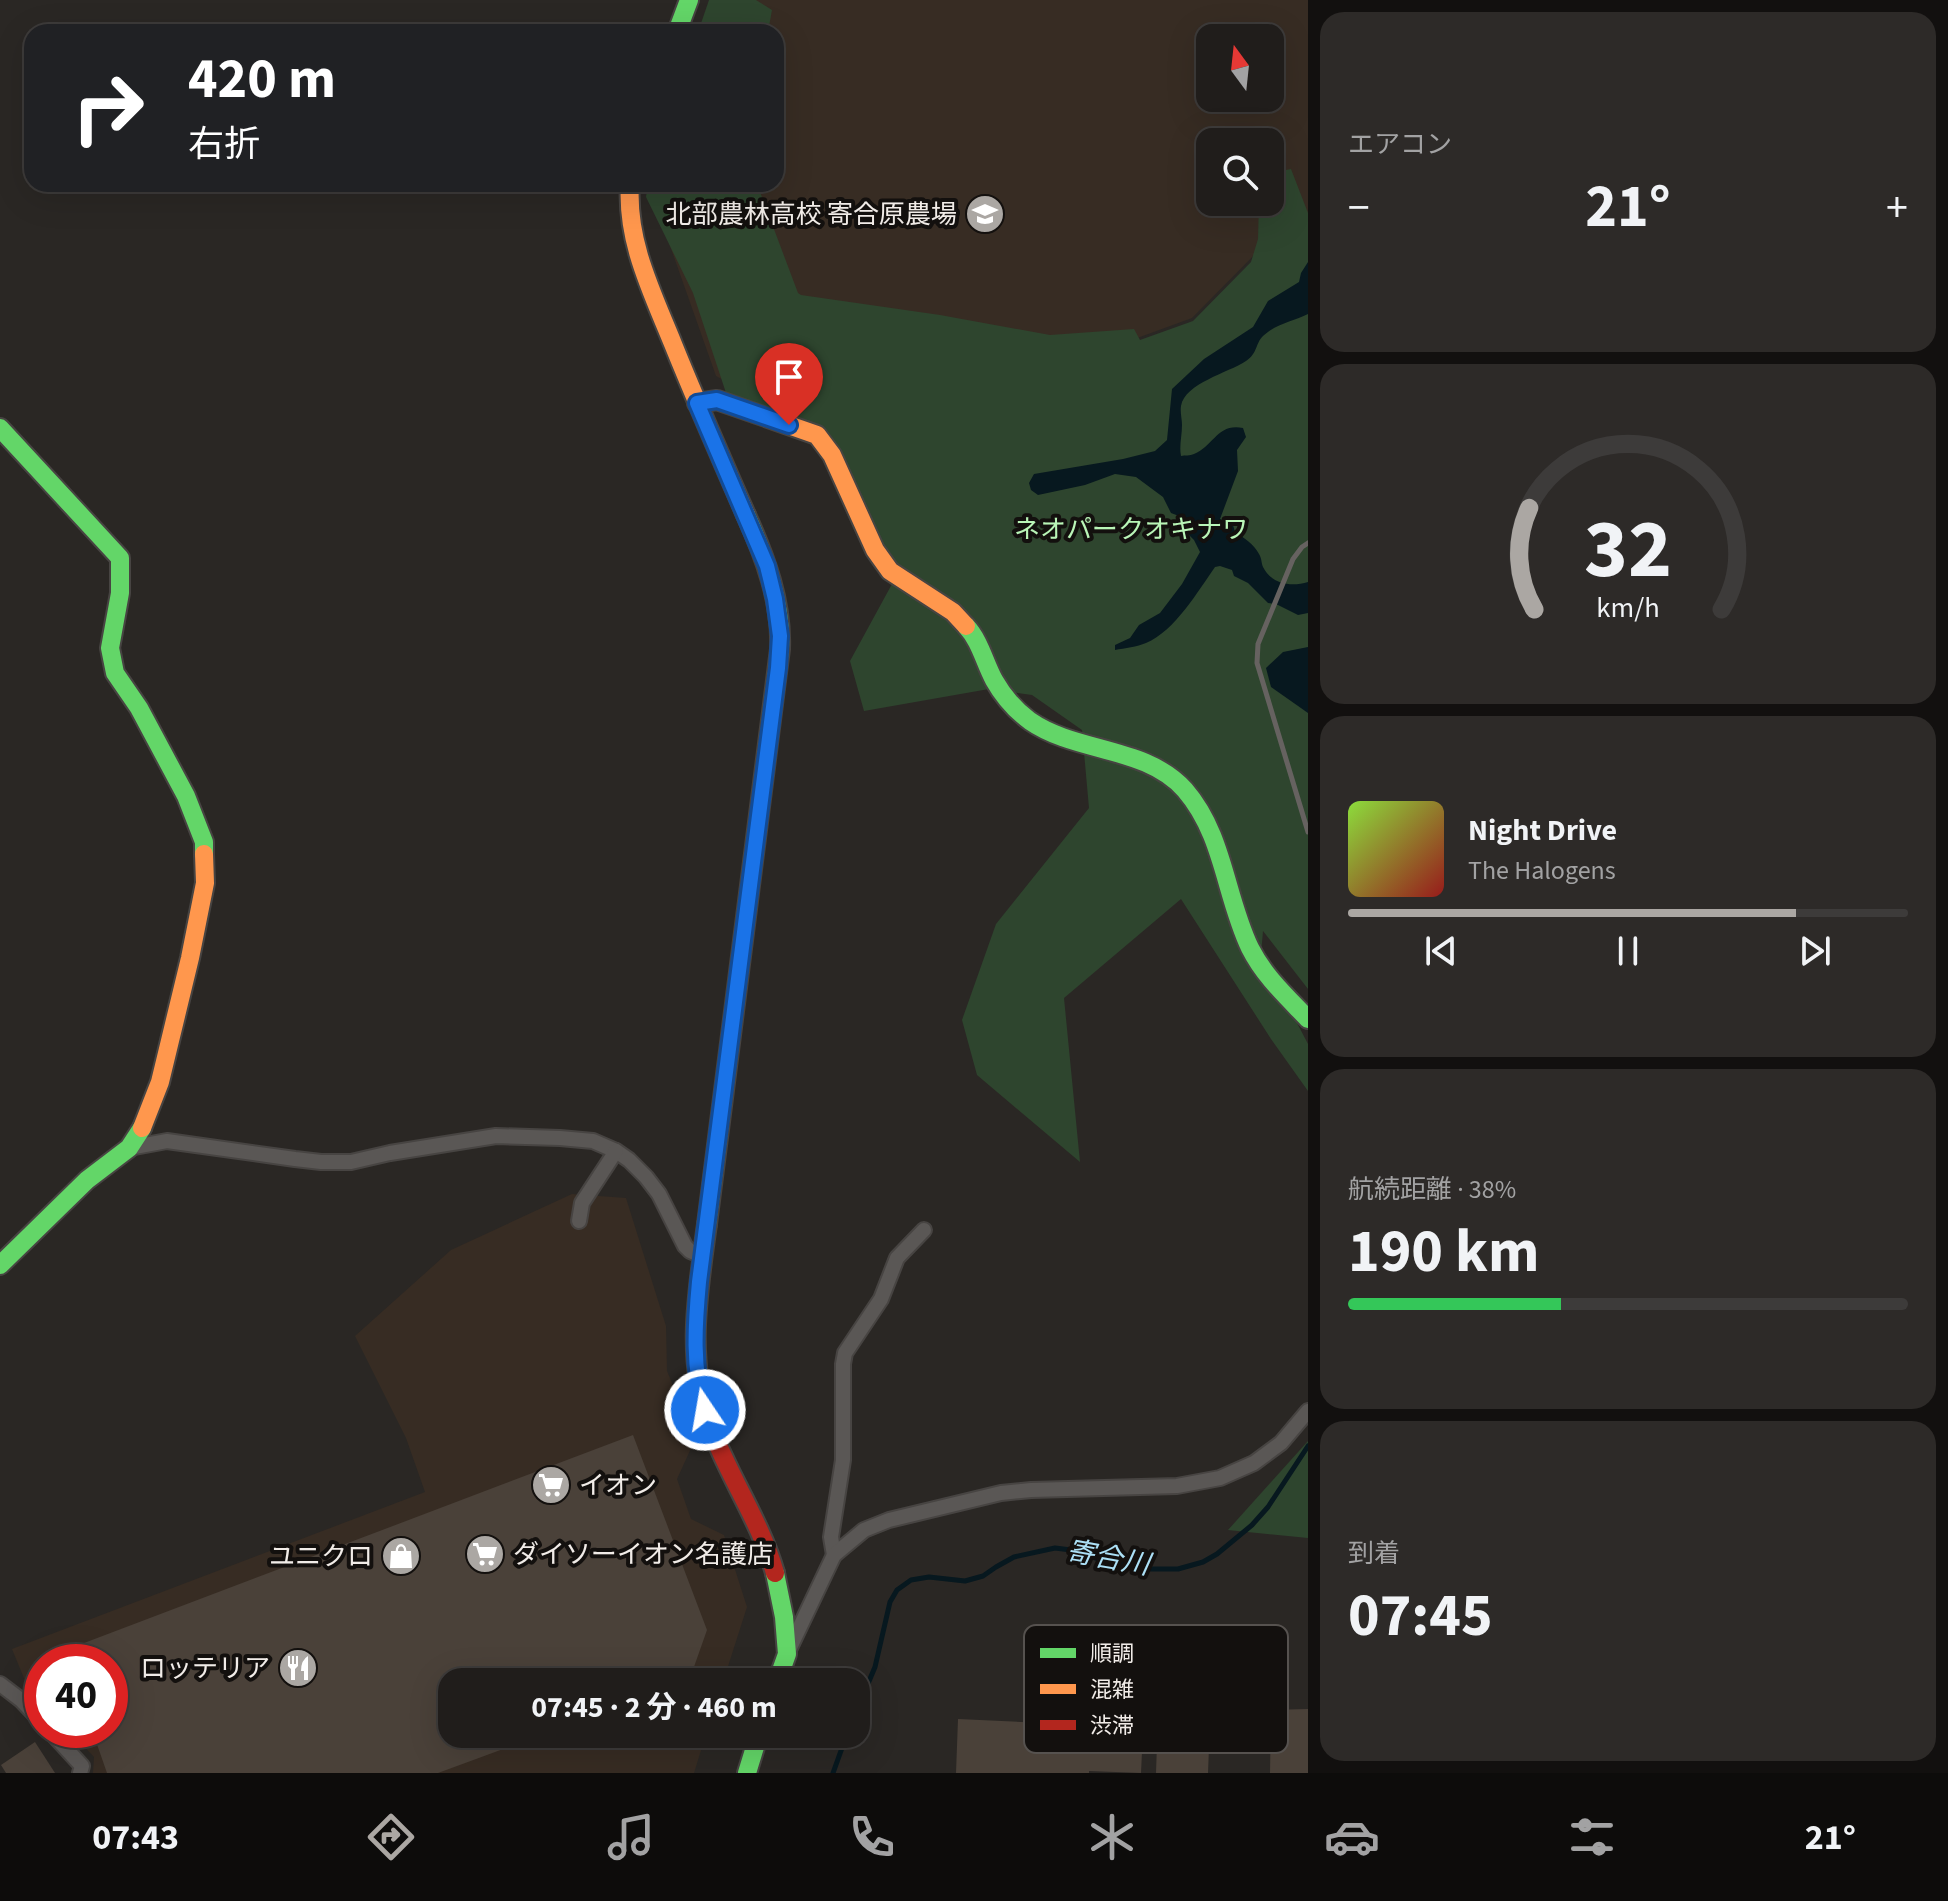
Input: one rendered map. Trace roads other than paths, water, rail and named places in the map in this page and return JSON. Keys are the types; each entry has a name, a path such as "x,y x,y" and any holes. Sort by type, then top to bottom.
{"street":[{"path":"680,24 689,0"},
{"path":"630,192 635,246 697,403 767,566 780,636 702,1256 695,1358 700,1394 710,1426 774,1570 784,1617 787,1654"},
{"path":"697,403 725,402 817,435 832,455 875,550 890,571 953,612 974,635 994,679 1009,702 1032,722 1062,736 1137,759 1164,773 1185,790 1213,833 1250,947 1266,974 1308,1019"},
{"path":"0,428 120,558 120,593 110,648 115,673 139,708 186,796 204,842 205,883 160,1082 142,1128 129,1148 87,1180 0,1265"},
{"path":"129,1148 167,1141 321,1162 351,1162 496,1136 593,1141 616,1151 646,1177 659,1194 685,1246 702,1256"},
{"path":"579,1221 582,1203 616,1151"},
{"path":"834,1555 831,1537 843,1460 845,1353 881,1299 897,1258 924,1230"},
{"path":"782,1668 834,1555 864,1530 889,1520 1001,1493 1177,1486 1220,1478 1254,1463 1281,1443 1308,1411"},
{"path":"0,1684 24,1703"},
{"path":"66,1748 82,1766 80,1773"},
{"path":"747,1773 755,1748"}],"water":[{"path":"1308,262 1308,314 1268,332 1246,361 1190,391 1181,406 1180,448 1181,456 1192,455 1221,432 1234,427 1243,428 1246,437 1237,450 1238,471 1220,519 1233,525 1235,532 1254,547 1272,578 1289,584 1308,582 1308,613 1298,615 1268,603 1248,583 1234,576 1232,570 1220,566 1215,567 1185,610 1157,637 1146,643 1115,650 1115,645 1130,638 1139,625 1160,613 1182,584 1200,552 1194,540 1182,528 1179,516 1171,513 1163,497 1136,477 1115,474 1085,485 1038,495 1031,490 1029,483 1034,474 1155,451 1167,440 1172,389 1204,359 1253,327 1268,301 1299,282"},
{"path":"1308,647 1308,713 1271,687 1266,668 1283,652"}],"waterway":[{"name":"寄合川","path":"870,1679 890,1602 897,1590 911,1580 929,1577 965,1581 983,1576 1014,1557 1055,1548 1148,1569 1178,1569 1203,1562 1252,1525 1268,1507 1308,1446"},
{"name":"寄合川","path":"833,1773 842,1748"}],"railway":[{"path":"1308,543 1293,559 1258,644 1257,663 1308,832"}],"place":[{"name":"北部農林高校 寄合原農場","path":"985,214"},
{"name":"イオン","path":"551,1485"},
{"name":"ダイソーイオン名護店","path":"485,1554"},
{"name":"ユニクロ","path":"401,1556"},
{"name":"ロッテリア","path":"298,1668"}],"park label":[{"name":"ネオパークオキナワ","path":"1131,529"}]}
